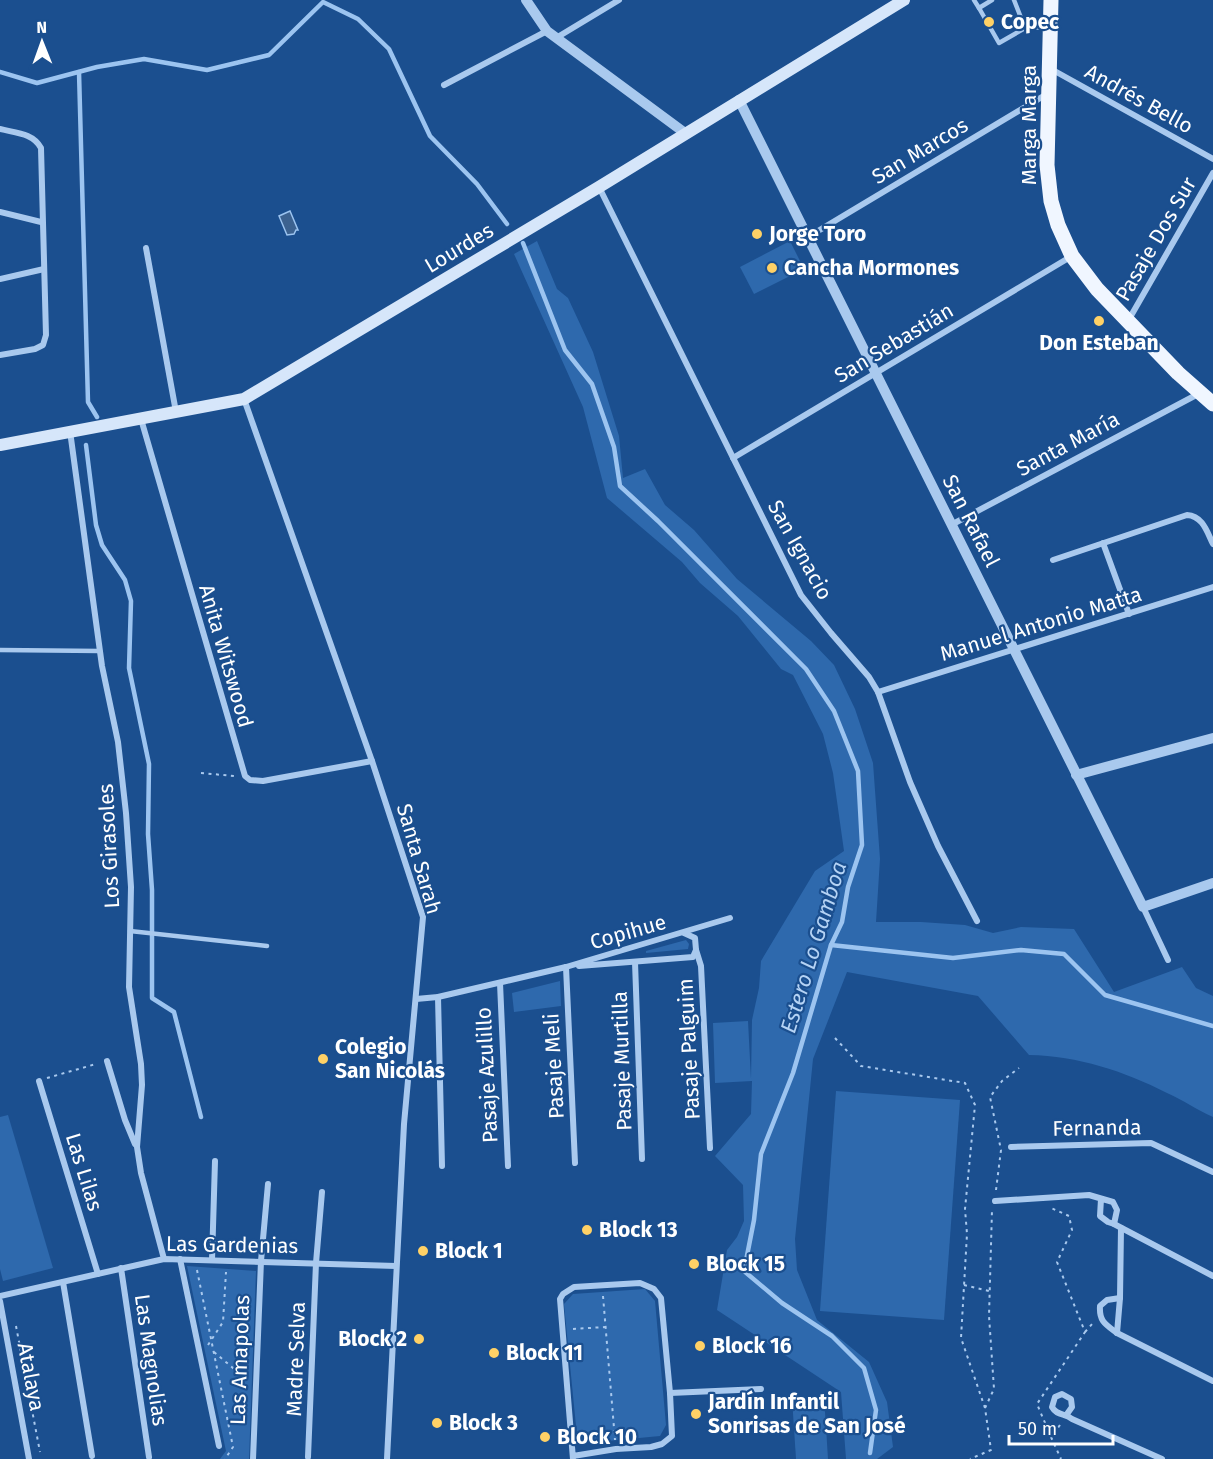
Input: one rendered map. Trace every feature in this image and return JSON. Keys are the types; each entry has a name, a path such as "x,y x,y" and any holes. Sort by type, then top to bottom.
{"main road":[{"name":"Lourdes","path":"0,445 244,399 599,187 904,0"},
{"name":"Marga Marga","path":"1051,0 1047,165 1051,201 1058,225 1072,256 1097,289 1178,373 1213,404"}],"street":[{"path":"526,0 552,34 685,133"},
{"path":"444,85 619,0"},
{"name":"Andrés Bello","path":"1050,68 1213,159"},
{"name":"San Marcos","path":"808,237 1048,94"},
{"name":"San Rafael","path":"740,100 1168,960"},
{"path":"0,129 37,140 41,148 41,222 46,335 43,345 35,349 0,355"},
{"name":"Pasaje Dos Sur","path":"1128,321 1213,174"},
{"name":"San Ignacio","path":"599,187 801,595 869,676 878,692 910,782 938,846 977,921"},
{"path":"0,212 41,222"},
{"path":"146,248 176,412"},
{"name":"San Sebastián","path":"733,458 1072,256"},
{"path":"0,279 44,269"},
{"name":"Santa María","path":"951,525 1201,393"},
{"name":"Santa Sarah","path":"244,399 372,761 423,917 404,1124 387,1459"},
{"name":"Anita Witswood","path":"141,419 245,776"},
{"name":"Los Girasoles","path":"70,431 100,651 118,742 126,813 131,887 129,987 141,1064 142,1086 137,1148 141,1173 164,1258"},
{"path":"1053,560 1187,515 1201,521 1213,544"},
{"path":"1103,543 1129,614"},
{"name":"Manuel Antonio Matta","path":"878,692 1213,587"},
{"path":"1077,775 1213,738"},
{"path":"245,776 250,780 262,781 372,761"},
{"path":"1143,907 1213,883"},
{"path":"683,932 730,918"},
{"name":"Copihue","path":"416,999 438,997 566,967 683,932 695,938 696,950 693,957 689,958 566,967"},
{"name":"Pasaje Palguim","path":"696,950 701,966 710,1148"},
{"name":"Pasaje Murtilla","path":"636,962 642,1159"},
{"name":"Pasaje Meli","path":"566,967 575,1163"},
{"name":"Pasaje Azulillo","path":"500,983 508,1166"},
{"path":"438,997 442,1166"},
{"path":"107,1061 125,1120 137,1148"},
{"name":"Las Lilas","path":"39,1081 98,1274"},
{"name":"Fernanda","path":"1011,1147 1151,1143 1213,1172"},
{"path":"212,1260 216,1161"},
{"name":"Las Amapolas","path":"253,1459 261,1262 268,1184"},
{"name":"Madre Selva","path":"308,1457 316,1263 322,1192"},
{"path":"995,1201 1089,1195 1113,1202 1117,1210 1118,1226 1120,1298 1117,1333"},
{"path":"1101,1199 1100,1216 1103,1220 1213,1276"},
{"name":"Las Gardenias","path":"0,1296 164,1258 396,1266"},
{"name":"Las Amapolas","path":"180,1259 219,1446"},
{"name":"Las Magnolias","path":"121,1268 148,1457"},
{"path":"63,1281 92,1456"},
{"path":"640,1283 650,1286 661,1298 672,1436 662,1444 573,1457 559,1305 563,1294 574,1287 602,1284 640,1283"},
{"path":"1120,1298 1107,1300 1100,1306 1099,1316 1105,1324 1117,1333 1213,1381"},
{"name":"Atalaya","path":"0,1301 29,1459"},
{"path":"670,1393 761,1389"},
{"path":"1067,1414 1072,1419 1162,1459"}],"lane":[{"path":"974,0 999,43 1025,28 1050,27"},
{"path":"979,8 992,0"},
{"path":"1014,0 1025,28"},
{"path":"0,650 100,651"},
{"path":"130,931 267,946"}],"path":[{"path":"201,773 245,776"},
{"path":"835,1038 861,1066 965,1083 975,1105 964,1209 967,1234 961,1338 985,1408 992,1450 970,1459"},
{"path":"39,1081 107,1061"},
{"path":"985,1408 994,1389 989,1291 992,1209 1001,1150 990,1097 1002,1081 1019,1068"},
{"path":"1034,1199 1069,1216 1072,1230 1057,1262 1085,1332 1037,1404 1061,1459"},
{"path":"195,1259 233,1447 225,1459"},
{"path":"200,1354 212,1341 223,1322 227,1260"},
{"path":"602,1284 616,1449"},
{"path":"964,1285 989,1291"},
{"path":"14,1316 40,1452"},
{"path":"561,1330 605,1327"},
{"path":"214,1352 249,1381"},
{"path":"1051,1437 1067,1414"}],"shaded area":[{"path":"290,211 298,230 294,234 287,235 279,216"},
{"path":"537,241 557,289 568,298 593,352 619,436 623,478 645,469 665,505 694,530 737,579 811,641 834,665 855,709 873,763 880,859 876,922 965,925 993,933 1021,927 1074,929 1114,992 1182,967 1196,988 1213,996 1213,1117 1151,1085 1100,1066 1065,1058 1029,1055 978,996 847,972 813,1059 795,1239 797,1270 817,1320 869,1362 887,1402 893,1447 877,1459 846,1459 841,1392 717,1310 727,1250 737,1237 744,1221 743,1185 715,1156 751,1114 752,1081 715,1083 713,1023 748,1021 751,1079 752,1020 759,988 761,961 815,871 844,851 833,773 823,734 793,675 781,669 738,616 700,583 682,562 607,498 583,407 514,254"},
{"name":"Cancha Mormones","path":"790,241 804,269 754,294 740,267"},
{"path":"686,940 689,944 688,949 646,953 646,951"},
{"path":"560,981 561,1006 514,1012 512,993"},
{"path":"836,1091 960,1100 944,1320 820,1311"},
{"path":"8,1115 53,1268 3,1281 0,1269 0,1117"},
{"path":"187,1266 256,1271 249,1459 220,1459 226,1451"},
{"path":"645,1289 655,1301 666,1425 660,1436 586,1443 577,1436 564,1304 573,1294"},
{"path":"824,1396 828,1459 796,1459 792,1398"}],"waterway":[{"name":"Estero Lo Gamboa","path":"0,72 37,83 97,67 144,59 207,70 269,55 323,2 358,19 389,49 430,136 477,184 507,224"},
{"path":"79,72 88,402 97,417"},
{"name":"Estero Lo Gamboa","path":"523,243 565,350 592,384 614,447 620,486 806,669 834,711 858,771 862,845 848,887 842,922 831,945 793,1073 761,1154 754,1220 744,1271 782,1303 832,1336 864,1368 876,1410 870,1453"},
{"path":"86,445 96,525 102,545 125,580 131,601 129,668 149,764 148,834 152,890 152,998 174,1012 201,1117"},
{"path":"831,945 953,958 1021,950 1064,954 1105,995 1213,1026"}],"place":[{"name":"Copec","path":"989,22"},
{"name":"Jorge Toro","path":"757,234"},
{"name":"Cancha Mormones","path":"772,268"},
{"name":"Don Esteban","path":"1099,321"},
{"name":"Colegio San Nicolás","path":"323,1059"},
{"name":"Block 13","path":"587,1230"},
{"name":"Block 1","path":"423,1251"},
{"name":"Block 15","path":"694,1264"},
{"name":"Block 2","path":"419,1339"},
{"name":"Block 16","path":"700,1346"},
{"name":"Block 11","path":"494,1353"},
{"name":"Jardín Infantil Sonrisas de San José","path":"696,1414"},
{"name":"Block 3","path":"437,1423"},
{"name":"Block 10","path":"545,1437"}]}
